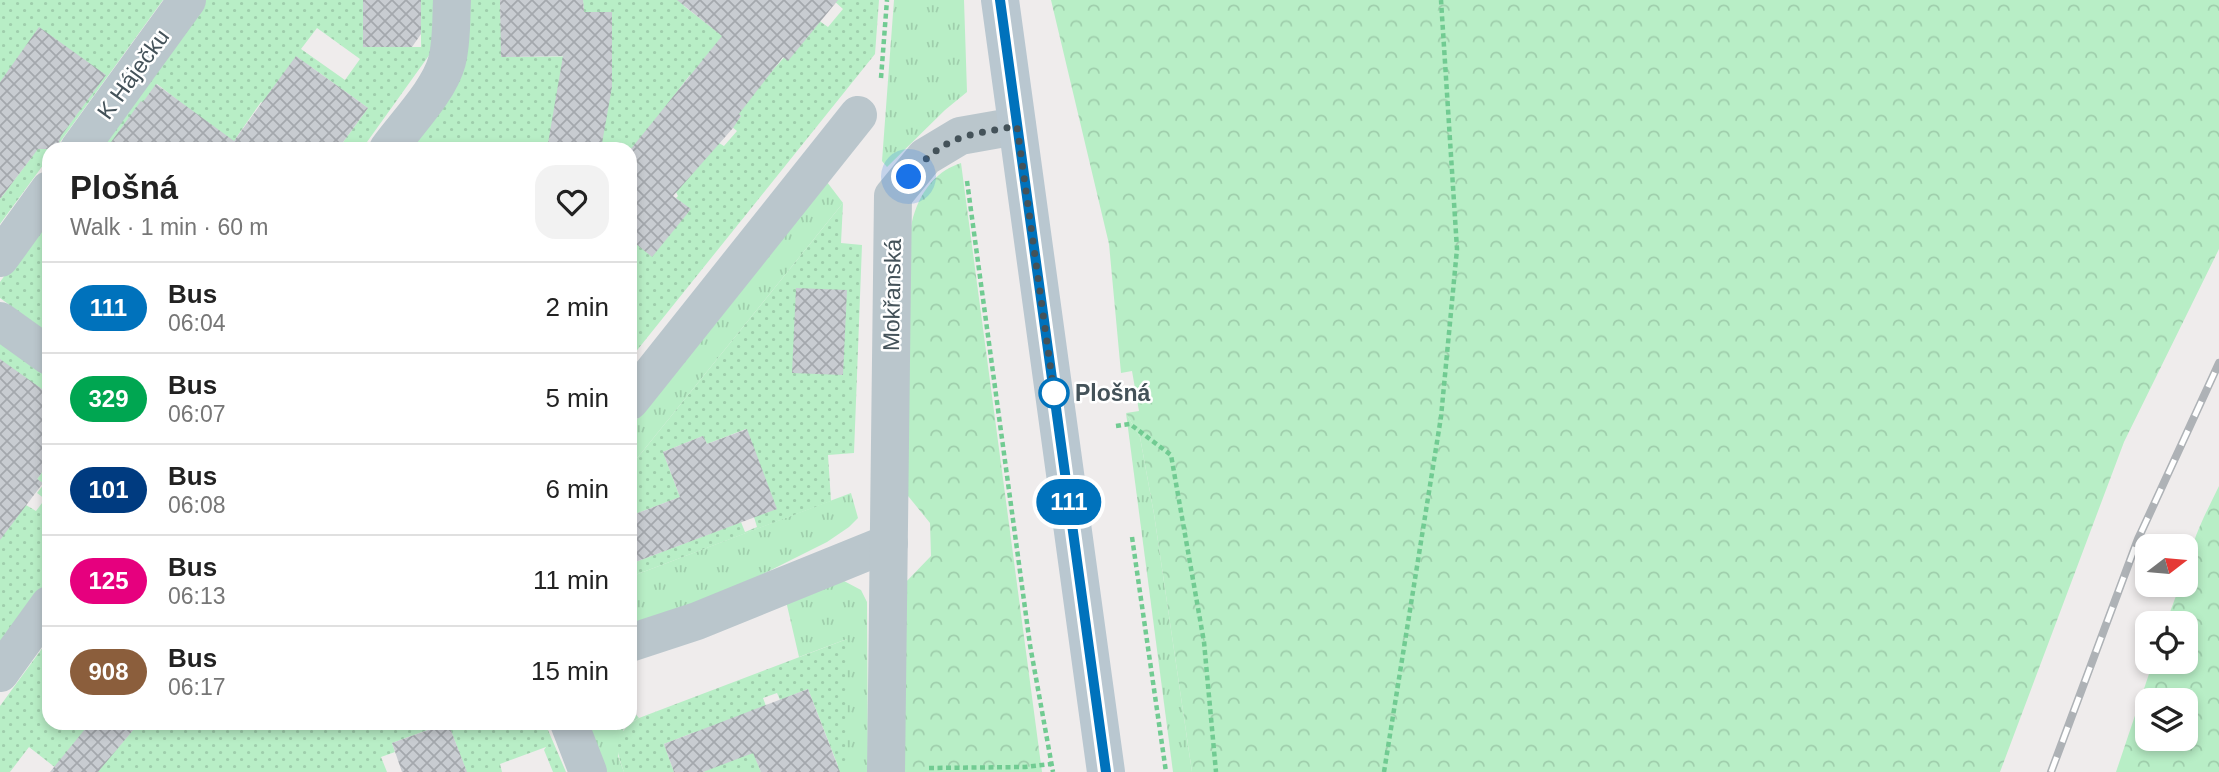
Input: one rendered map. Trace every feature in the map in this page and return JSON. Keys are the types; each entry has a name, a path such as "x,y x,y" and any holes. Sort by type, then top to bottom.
{"main road":[{"path":"1000,0 1106,772"}],"street":[{"name":"K Háječku","path":"84,142 187,0"},
{"path":"393,142 437,83 447,63 452,0"},
{"path":"637,392 858,115"},
{"name":"Mokřanská","path":"886,770 893,196 925,157 960,136 1017,126"},
{"path":"0,258 42,200"},
{"path":"0,321 42,351"},
{"path":"637,641 697,621 889,543"},
{"path":"0,673 42,615"},
{"path":"572,730 588,772"}],"path":[{"path":"1384,772 1441,417 1457,249 1441,0"},
{"path":"960,136 1030,645 1053,772"},
{"path":"1116,426 1130,424 1171,455 1204,642 1216,772"},
{"path":"1132,537 1166,772"},
{"path":"886,770 1051,764"}],"green space":[{"path":"0,0 163,0 60,142 42,142 42,167 0,224 0,199 34,154 0,92"},
{"path":"206,0 363,0 364,47 421,47 421,0 435,0 435,47 367,142 343,142 368,108 307,64 273,110 261,102 236,138 237,142 231,142 157,84 113,142 102,142","holes":["317,28 360,59 345,80 301,49"]},
{"path":"470,0 500,0 502,57 612,56 612,12 584,12 583,0 688,0 684,6 770,73 818,20 828,27 843,9 833,0 879,0 875,54 637,350 637,244 652,256 690,209 676,198 678,196 675,190 637,178 637,142 415,142","holes":["690,75 741,116 732,127 737,131 724,146 663,110"]},
{"path":"894,0 964,0 967,92 887,167 882,161"},
{"path":"1051,0 2219,0 2219,249 2124,442 2000,772 1192,772 1140,437 1126,413 1139,411 1132,371 1121,373 1109,244"},
{"path":"961,163 1042,772 902,772 904,584 931,556 930,523 904,491 911,227 917,206 927,188 942,173"},
{"path":"827,182 843,203 637,458 637,419"},
{"path":"843,203 841,243 862,245 854,453 828,455 831,501 637,574 637,561 741,522 745,532 757,527 746,429 707,444 703,436 663,452 680,497 637,513 637,458"},
{"path":"42,225 42,329 0,298 0,282"},
{"path":"0,341 42,372 42,391 0,370"},
{"path":"1126,413 1140,437 1192,772 1173,772"},
{"path":"2219,486 2219,772 2116,772 2135,716 2135,751 2198,751 2198,688 2144,688 2149,674 2198,674 2198,611 2170,611 2176,597 2198,597 2197,534"},
{"path":"851,493 858,518 849,527 827,542 700,604 637,624 637,574"},
{"path":"42,503 42,591 0,648 0,518 26,505 36,511"},
{"path":"844,581 861,590 867,602 868,772 847,772 847,639 799,657 786,601"},
{"path":"847,639 847,772 824,772 838,766 808,689 780,700 777,693 763,698 766,706 752,749 761,772 703,772 709,769 695,732 664,744 674,772 624,772 618,741 624,730 637,730 639,718"},
{"path":"42,649 42,730 85,730 81,735 109,758 133,730 428,730 392,743 395,752 381,757 387,772 61,772 29,747 10,772 0,772 0,706"},
{"path":"451,730 548,730 566,772 553,772 544,750 546,747 500,764 502,772 462,772 466,770"},
{"path":"589,730 623,730 618,756 624,772 603,772"}],"building":[{"path":"363,0 421,0 421,34 412,47 363,47"},
{"path":"500,0 583,0 584,12 612,12 612,87 602,142 548,142 563,56 501,57"},
{"path":"677,0 838,0 788,61 783,57 739,114 741,116 733,128 673,196 691,209 652,257 637,245 636,142 722,36"},
{"path":"39,27 106,75 59,142 42,142 42,149 38,149 0,199 0,82"},
{"path":"296,56 368,108 343,142 111,142 156,84 234,141"},
{"path":"796,288 847,290 843,375 792,373"},
{"path":"0,359 42,389 42,472 37,479 42,484 0,540"},
{"path":"747,429 777,509 637,561 637,513 680,497 663,452 703,436 707,444"},
{"path":"808,689 840,772 761,772 753,753 703,772 674,772 664,744"},
{"path":"84,730 133,730 98,772 50,772"},
{"path":"428,730 451,730 467,772 402,772 392,743"}],"railway":[{"path":"2051,772 2138,539 2219,363"}],"bus line":[{"name":"111","path":"1000,0 1106,772"}],"place":[{"name":"Plošná","path":"1054,393"}],"route":[{"path":"909,177 925,157 960,136 1017,126 1055,400 1054,393"}]}
